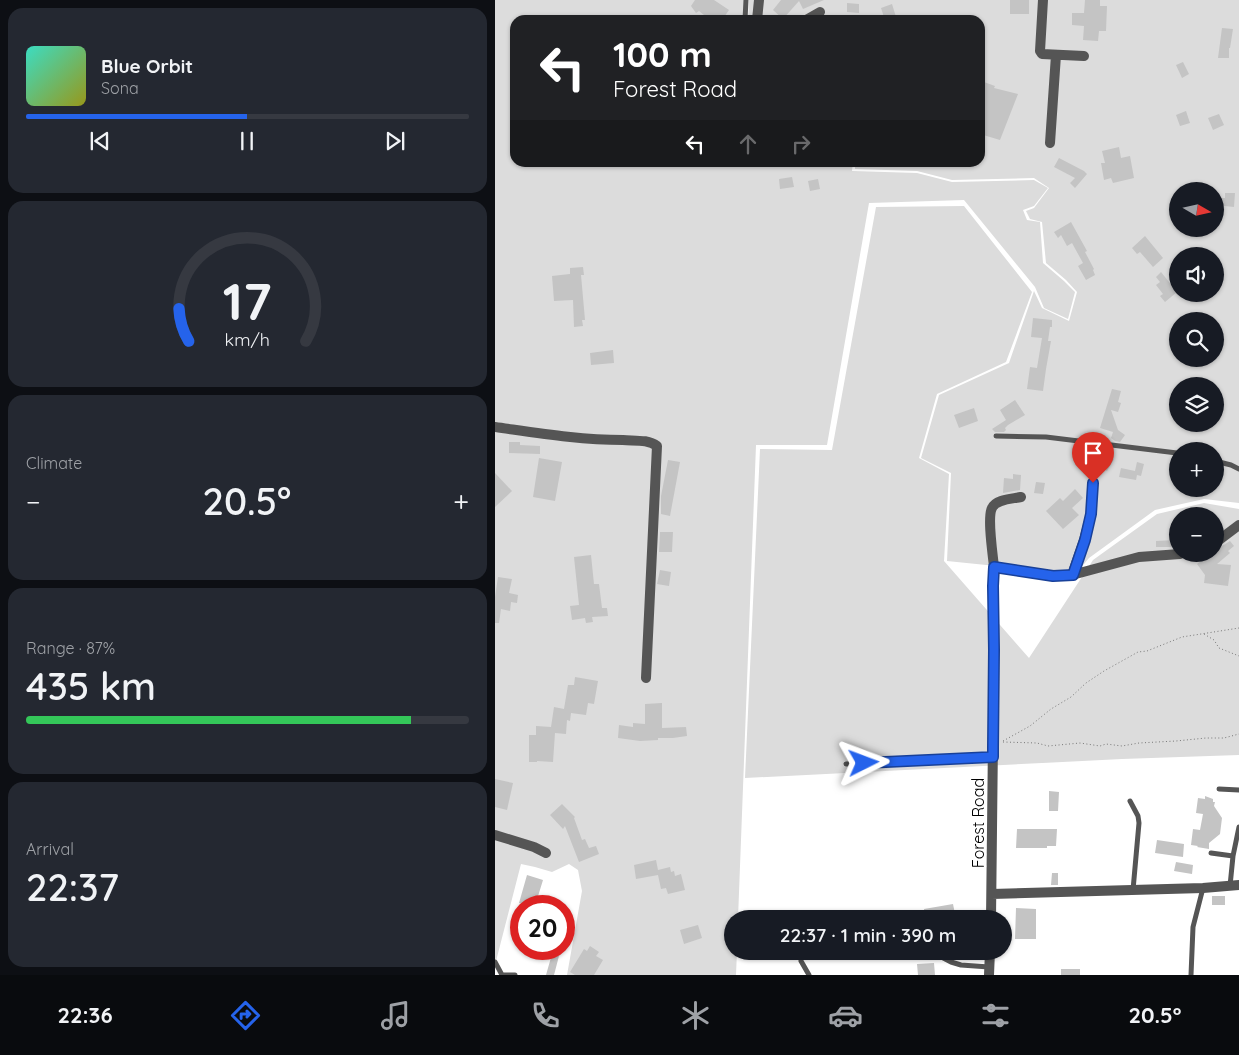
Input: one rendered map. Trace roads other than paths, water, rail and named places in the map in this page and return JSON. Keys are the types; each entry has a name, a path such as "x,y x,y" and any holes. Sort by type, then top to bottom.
{"street":[{"path":"758,15 759,0"},
{"path":"1043,0 1040,51 1042,54 1084,56"},
{"path":"815,15 820,12"},
{"path":"1050,143 1056,55"},
{"path":"495,427 564,437 645,441 657,446 646,678"},
{"path":"1073,575 1085,540 1091,514 1093,483"},
{"name":"Forest Road","path":"991,910 994,567 990,526 992,508 996,504 1004,500 1021,497"},
{"path":"1224,536 1239,525"},
{"path":"994,567 1053,576 1073,575 1139,557 1169,555"},
{"path":"495,835 534,847 546,853"},
{"path":"992,894 1235,886"}],"lane":[{"path":"745,15 746,0"},
{"path":"996,436 1046,437 1169,452"},
{"path":"1224,463 1239,468"},
{"path":"846,764 993,757"},
{"path":"1219,789 1239,790"},
{"path":"1130,802 1138,816 1139,823 1133,890"},
{"path":"1235,886 1233,856 1239,827"},
{"path":"1211,853 1233,856"},
{"path":"1191,975 1193,927 1203,888"},
{"path":"801,960 809,975"},
{"path":"947,960 989,971"},
{"path":"495,962 503,975 515,975"}]}
